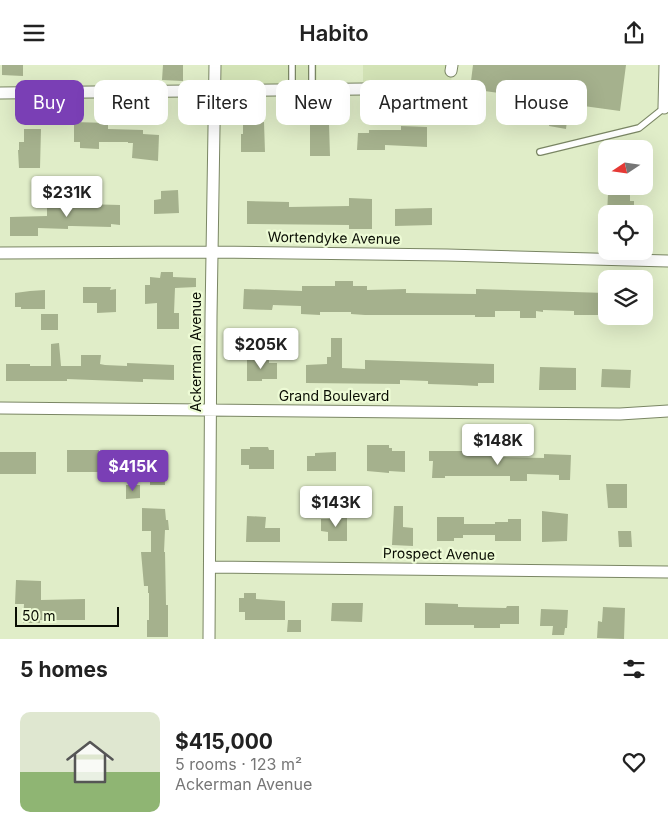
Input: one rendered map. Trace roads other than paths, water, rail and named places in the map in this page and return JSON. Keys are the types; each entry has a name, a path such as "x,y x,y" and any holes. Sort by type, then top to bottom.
{"street":[{"name":"Ackerman Avenue","path":"215,65 215,80"},
{"path":"665,65 666,108"},
{"path":"0,93 178,91"},
{"name":"Ackerman Avenue","path":"209,639 214,125"},
{"name":"Wortendyke Avenue","path":"0,253 212,252 447,255 668,261"},
{"name":"Grand Boulevard","path":"0,408 620,414 668,411"},
{"name":"Prospect Avenue","path":"210,567 668,572"}],"lane":[{"path":"292,65 292,80"},
{"path":"312,65 312,80"},
{"path":"540,152 640,128 666,108"}]}
